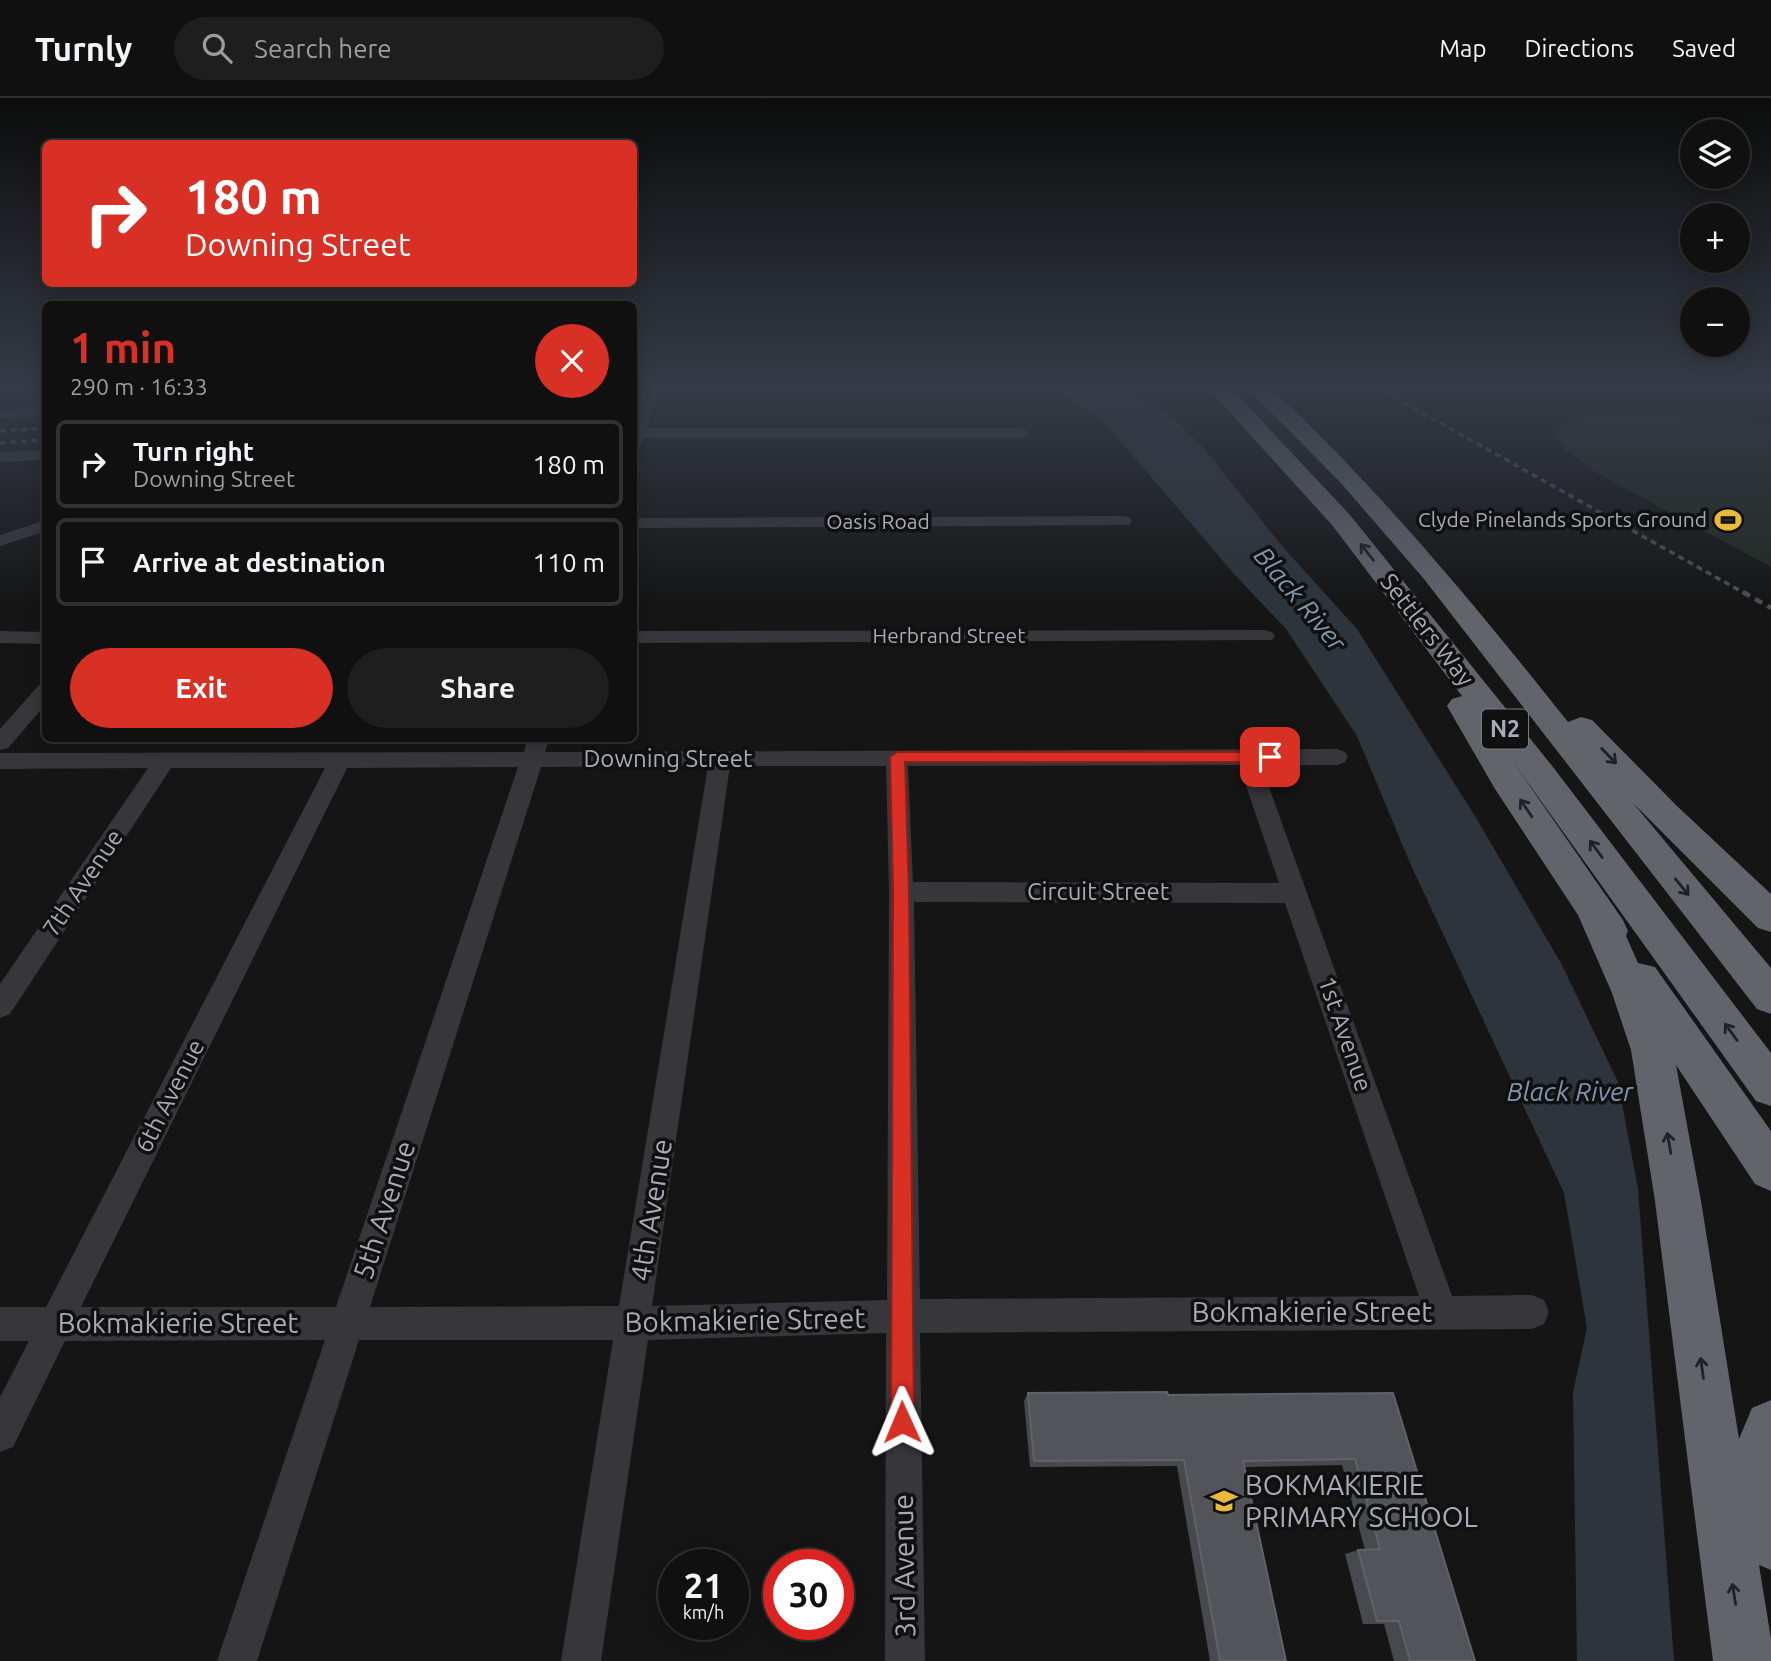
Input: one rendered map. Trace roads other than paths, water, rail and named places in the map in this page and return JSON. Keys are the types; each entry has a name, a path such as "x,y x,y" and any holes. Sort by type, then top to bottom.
{"highway":[{"name":"Settlers Way","path":"1286,460 1342,520 1541,775 1771,1087"},
{"name":"Settlers Way","path":"1328,460 1384,517 1474,621 1594,777 1771,997"},
{"path":"1474,621 1665,815 1771,917"},
{"path":"1428,631 1460,701 1507,781 1771,1168"},
{"path":"1665,815 1771,944"},
{"path":"1595,911 1632,993 1652,1050 1678,1201 1744,1661"},
{"path":"1771,1427 1765,1441 1763,1465 1771,1541"}],"street":[{"name":"Oasis Road","path":"637,523 1123,521"},
{"path":"0,523 42,524"},
{"path":"0,541 42,525"},
{"name":"Herbrand Street","path":"637,637 1265,636"},
{"path":"0,638 42,638"},
{"path":"0,743 42,695"},
{"name":"Downing Street","path":"0,761 340,759 535,749 720,758 1337,757"},
{"name":"5th Avenue","path":"237,1661 535,749"},
{"name":"3rd Avenue","path":"897,757 901,892 901,1316 905,1661"},
{"name":"1st Avenue","path":"1247,757 1441,1311"},
{"name":"4th Avenue","path":"580,1661 720,758"},
{"name":"7th Avenue","path":"0,1006 166,759"},
{"name":"6th Avenue","path":"0,1434 340,759"},
{"name":"Circuit Street","path":"901,892 1296,893"},
{"name":"Bokmakierie Street","path":"0,1324 634,1323 901,1316 1532,1312"}],"water":[{"name":"Black River","path":"1137,460 1213,460 1282,546 1357,629 1475,816 1562,965 1618,1082 1638,1189 1674,1661 1577,1661 1573,1392 1587,1328 1564,1193 1410,863 1357,736 1286,629 1235,575"}],"railway":[{"path":"1506,460 1746,594"},
{"path":"1743,592 1771,608"}],"place":[{"name":"Clyde Pinelands Sports Ground","path":"1728,520"},
{"name":"BOKMAKIERIE PRIMARY SCHOOL","path":"1224,1501"}]}
